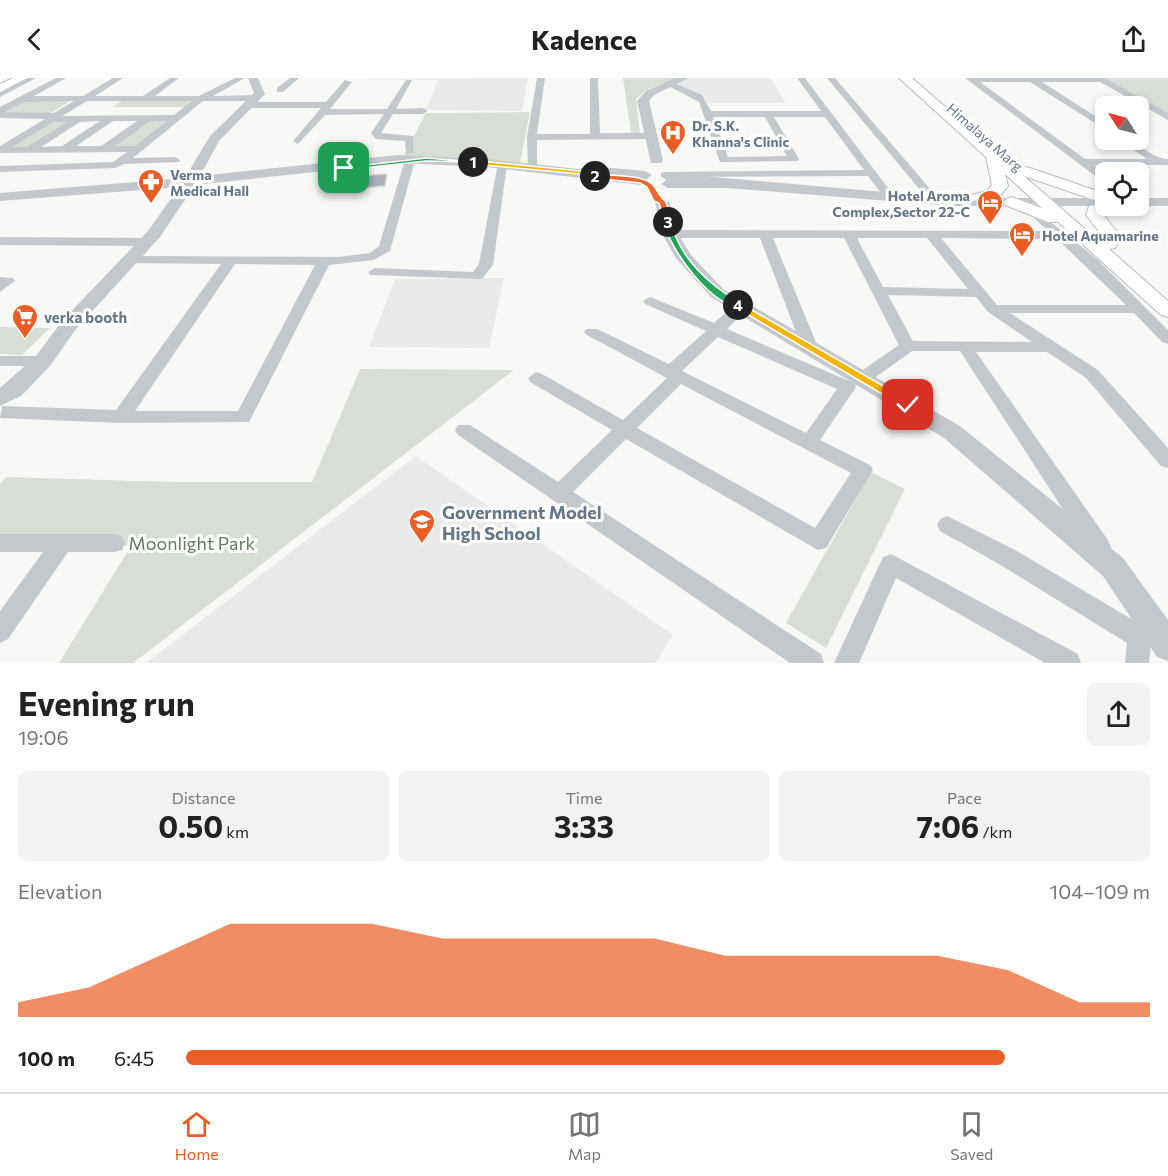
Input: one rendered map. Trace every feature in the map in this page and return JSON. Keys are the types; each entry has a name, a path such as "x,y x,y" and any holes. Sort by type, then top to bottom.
{"main road":[{"path":"0,84 12,78"},
{"path":"0,89 21,78"},
{"name":"Himalaya Marg","path":"905,78 1085,237 1110,252 1168,311"},
{"name":"Himalaya Marg","path":"915,78 1024,171 1047,203 1168,294"},
{"path":"977,198 992,195 1000,186 993,156"},
{"path":"1024,171 1095,196"},
{"path":"1011,202 1046,214 1085,237"},
{"path":"1095,208 1094,215 1113,238 1110,252"}],"street":[{"path":"0,94 31,78"},
{"path":"0,113 62,78"},
{"path":"119,78 0,150 135,149"},
{"path":"146,98 175,78"},
{"path":"0,169 115,165 201,98 241,78"},
{"path":"4,404 43,361 69,325 146,242 189,184 214,139 260,94 253,78"},
{"path":"280,90 295,78"},
{"path":"532,170 532,137 541,78"},
{"path":"594,78 595,137"},
{"path":"684,78 650,93 643,101 656,160 660,161 657,181 670,234 684,258 717,293 809,345 952,432 1113,567"},
{"path":"801,78 890,198"},
{"path":"831,78 934,200"},
{"path":"971,79 1100,79 1168,117"},
{"path":"971,79 1095,171"},
{"path":"1031,80 1095,120"},
{"path":"298,141 348,82"},
{"path":"130,260 324,261 374,256 385,248 408,157 410,138 379,137 376,133 410,82"},
{"path":"669,84 699,97 708,114 724,160 794,159 768,114"},
{"path":"24,99 201,98 326,108 423,111"},
{"path":"29,150 120,99"},
{"path":"104,108 189,108"},
{"path":"0,113 83,118 176,118"},
{"path":"708,114 828,114"},
{"path":"65,150 112,118"},
{"path":"104,149 148,118"},
{"path":"532,137 652,136"},
{"path":"1142,150 1163,162"},
{"path":"0,197 189,184 408,157 657,181 721,181 726,184 890,198 1047,203 1095,199"},
{"path":"122,161 175,160"},
{"path":"1082,162 1163,162"},
{"path":"375,272 477,276 486,265 502,165"},
{"path":"657,181 872,173"},
{"path":"1149,196 1168,196"},
{"path":"934,200 977,198 1047,203"},
{"path":"1149,202 1168,202"},
{"path":"1047,203 1060,235 1089,259 1168,339"},
{"path":"670,234 1060,235"},
{"path":"765,234 809,345"},
{"path":"848,234 908,346"},
{"path":"932,236 993,309 1092,374 1168,461"},
{"path":"0,251 7,241 146,242"},
{"path":"1089,259 1110,252"},
{"path":"121,417 231,260"},
{"path":"4,404 121,417 243,417 324,261"},
{"path":"0,281 8,281 0,288"},
{"path":"879,291 977,292"},
{"path":"650,301 848,387 808,443"},
{"path":"559,494 625,429 716,330 741,307"},
{"path":"993,309 1136,309"},
{"path":"536,378 818,541 863,470 592,332"},
{"path":"863,378 908,346 1048,347"},
{"path":"964,346 1168,646"},
{"path":"0,361 43,361"},
{"path":"464,430 812,663"},
{"path":"947,525 1007,557 1140,637"},
{"path":"0,543 114,543"},
{"path":"0,631 62,543"},
{"path":"846,663 891,564 1069,663"},
{"path":"1137,663 1143,609"}],"shaded area":[{"path":"528,78 522,111 426,110 438,80 336,79"},
{"path":"689,78 770,78 786,103 708,103 702,96 675,84"},
{"path":"504,278 489,348 369,347 395,279"},
{"name":"Government Model High School","path":"416,456 673,635 655,663 146,663"}],"green space":[{"path":"623,78 676,78 646,90 636,99 640,133 631,133"},
{"path":"1101,78 1168,78 1168,114 1149,104 1149,96 1134,96"},
{"path":"124,99 198,99 188,107 113,107"},
{"path":"23,100 72,100 51,113 0,113"},
{"path":"530,112 520,163 402,159 426,113"},
{"path":"149,119 172,119 133,148 109,148"},
{"path":"48,120 74,120 29,149 0,149"},
{"path":"0,327 50,328 22,355 0,354"},
{"name":"Moonlight Park","path":"360,369 514,370 133,663 59,663 131,546 0,543 0,484 6,477 172,482 312,482"},
{"path":"871,472 905,489 826,648 786,623"}],"building":[{"path":"387,174 385,186 338,190 340,177"}],"place":[{"name":"Dr. S.K. Khanna's Clinic","path":"673,156"},
{"name":"Verma Medical Hall","path":"151,205"},
{"name":"Hotel Aroma Complex,Sector 22-C","path":"990,226"},
{"name":"Hotel Aquamarine","path":"1022,258"},
{"name":"verka booth","path":"25,340"},
{"name":"Government Model High School","path":"422,545"}],"route":[{"path":"344,168 398,164 426,159 486,162 532,170 580,172 587,176 641,181 650,186 657,200 662,202 670,234 684,258 717,293 908,405"}]}
